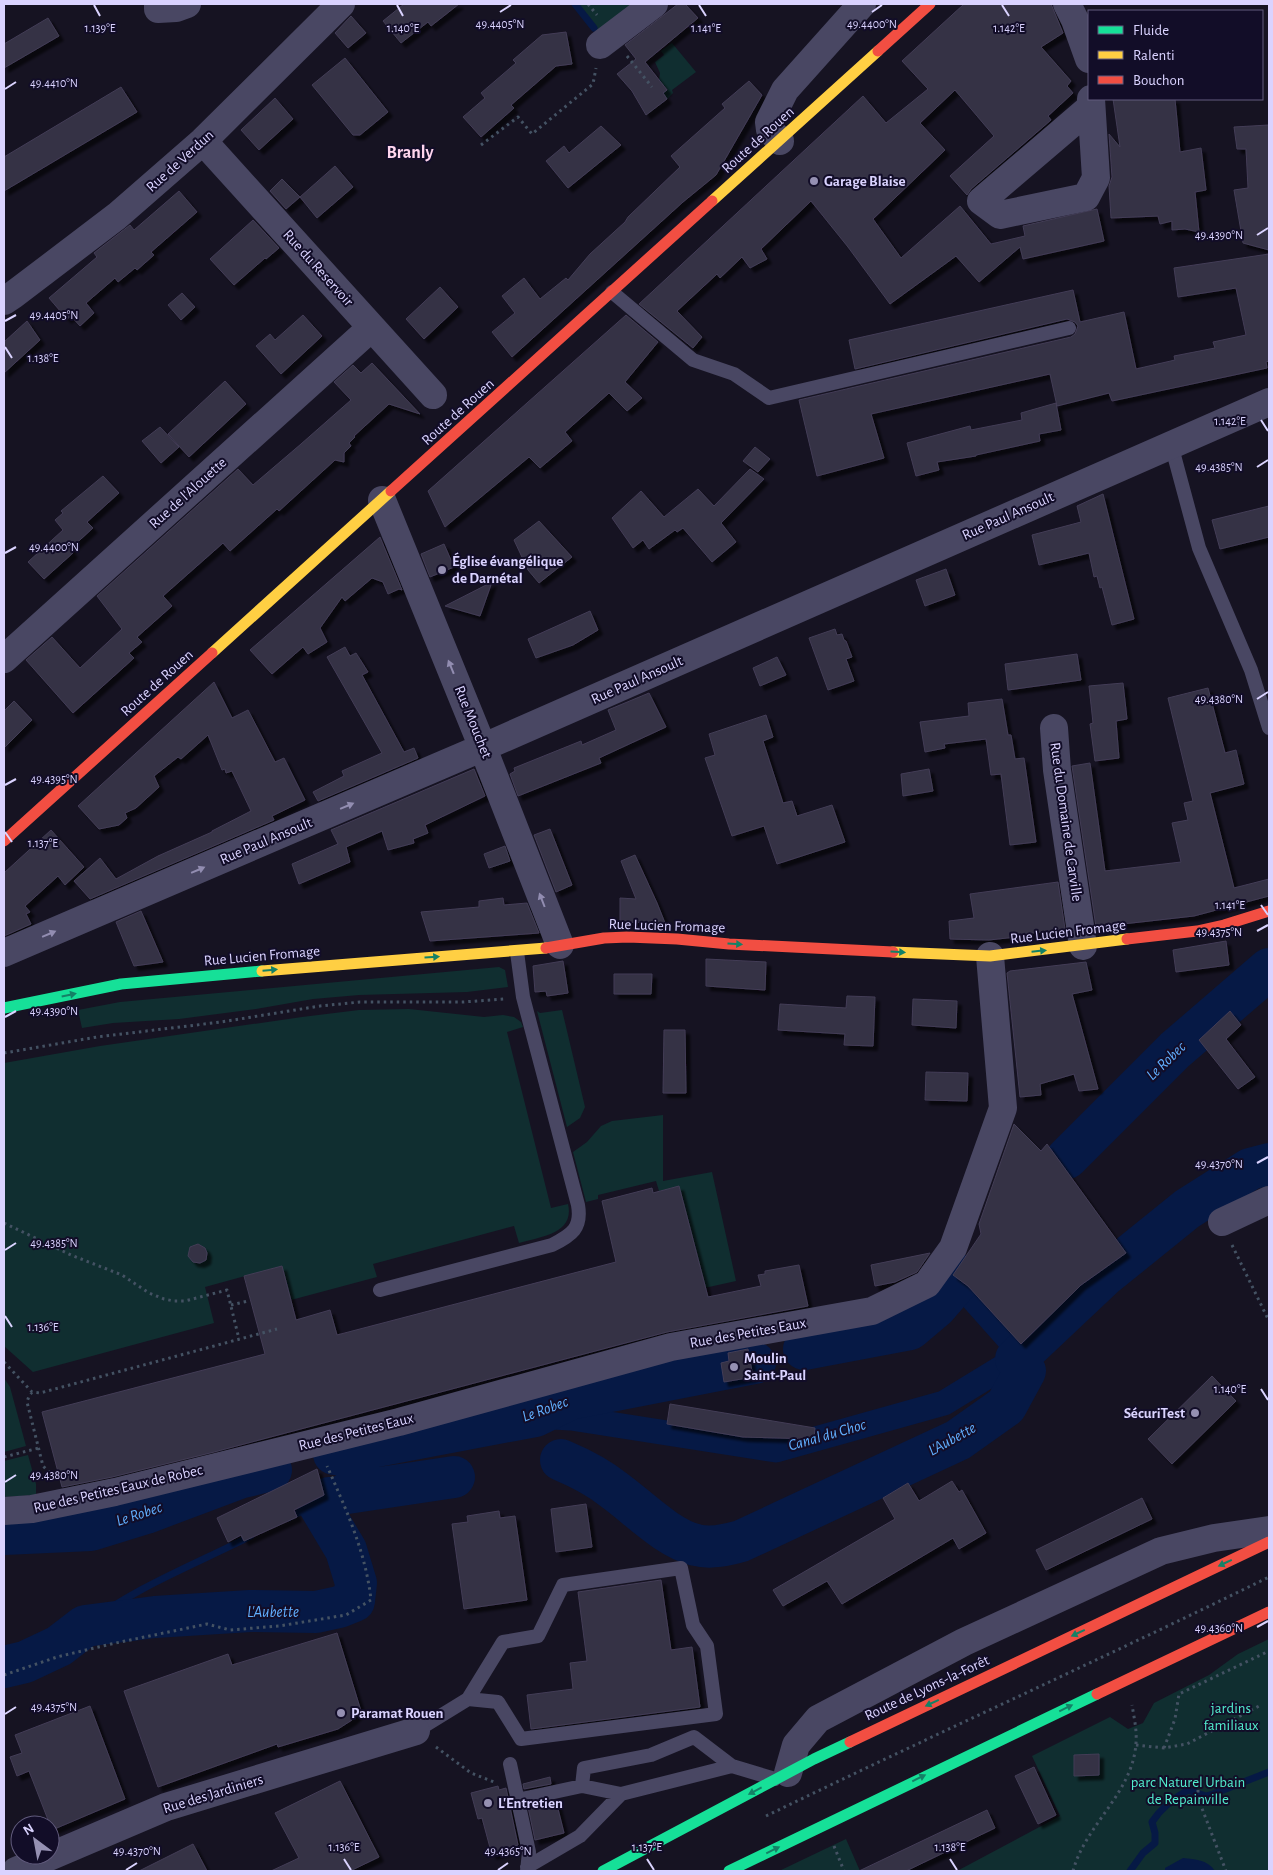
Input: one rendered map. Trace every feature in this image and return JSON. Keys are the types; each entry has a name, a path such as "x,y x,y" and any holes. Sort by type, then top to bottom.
{"street":[{"path":"158,4 158,9 176,8 187,4"},
{"name":"Rue de Verdun","path":"4,301 14,296 117,216 203,141 341,4"},
{"path":"605,40 654,4"},
{"path":"780,141 770,130 769,122 785,90 862,4"},
{"name":"Route de Rouen","path":"4,841 930,4"},
{"path":"1066,4 1075,20 1088,56"},
{"path":"1091,103 1096,178 1086,197 1000,215 981,201 1091,103"},
{"name":"Rue du Reservoir","path":"203,141 433,395"},
{"name":"Rue de l'Alouette","path":"4,659 371,328"},
{"name":"Rue Paul Ansoult","path":"4,953 483,748 1269,402"},
{"name":"Rue Mouchet","path":"382,500 483,748 560,945"},
{"name":"Rue du Domaine de Carville","path":"1054,728 1058,770 1083,946"},
{"name":"Rue Lucien Fromage","path":"4,1008 122,984 221,974 517,952 604,938 628,937 729,944 990,956 1197,931 1269,911"},
{"name":"Rue des Petites Eaux","path":"232,1463 399,1422 671,1346 872,1311 927,1284 953,1248 1003,1108 990,956"},
{"path":"1222,1222 1269,1200"},
{"name":"Rue des Petites Eaux de Robec","path":"4,1510 32,1509 116,1492 232,1463"},
{"path":"781,1776 796,1745 818,1719 964,1642 1162,1551 1214,1538 1269,1530"},
{"name":"Route de Lyons-la-Forêt","path":"603,1871 822,1755 1269,1542"},
{"path":"729,1871 1269,1612"},
{"name":"Rue des Jardiniers","path":"16,1871 166,1808 416,1732"}],"lane":[{"path":"612,292 693,360 734,374 769,398 1069,328"},
{"path":"1171,444 1199,548 1251,670 1269,728"},
{"path":"380,1290 552,1245 565,1239 573,1232 578,1223 578,1205 523,997 517,952"},
{"path":"416,1732 468,1699 503,1642 538,1636 563,1585 681,1568 693,1625 707,1646 716,1714 521,1739 498,1702 468,1699"},
{"path":"582,1786 584,1768 652,1755 694,1737 732,1766"},
{"path":"510,1764 529,1852 527,1869"},
{"path":"517,1800 582,1786 621,1794 732,1766 781,1776"},
{"path":"527,1869 580,1836 621,1794"}],"path":[{"path":"481,145 518,117 532,134 593,84 605,40 652,87"},
{"path":"4,1053 97,1037 221,1022 320,1006 360,1002 464,1002 523,997"},
{"path":"1222,1222 1269,1321"},
{"path":"4,1223 71,1255 122,1275 149,1293 164,1299 184,1301 227,1290 239,1339"},
{"path":"231,1305 248,1301"},
{"path":"4,1362 32,1392 40,1393 277,1329"},
{"path":"32,1392 28,1396 27,1402 43,1466 53,1476 55,1482"},
{"path":"4,1675 57,1657 207,1624 230,1630 279,1626 346,1616 371,1600 369,1580 348,1513 317,1442"},
{"path":"4,1457 39,1448"},
{"path":"764,1817 914,1744 1116,1652 1269,1578"},
{"path":"1164,1748 1175,1719 1178,1694 1269,1651"},
{"path":"1072,1871 1087,1839 1120,1791 1129,1773 1136,1745 1135,1727 1130,1694 1122,1681"},
{"path":"1136,1745 1164,1748 1187,1744 1261,1705"},
{"path":"416,1732 471,1773 498,1783 514,1783"},
{"path":"1198,1790 1198,1798 1226,1871"},
{"path":"834,1845 844,1871"}],"green space":[{"path":"575,4 633,4 597,32"},
{"path":"672,43 696,72 672,90 673,93 667,99 663,93 667,89 663,85 658,87 660,73 655,62 664,55 661,51"},
{"path":"499,967 505,970 508,987 467,992 359,995 313,999 179,1019 113,1023 82,1028 78,1010 120,1002"},
{"path":"409,1009 484,1017 503,1015 514,1017 521,1022 523,1027 507,1032 551,1208 568,1204 569,1214 561,1228 546,1236 519,1243 514,1226 373,1264 377,1277 291,1300 282,1266 205,1287 214,1323 33,1372 4,1346 4,1063 100,1046 302,1017 359,1010"},
{"path":"562,1010 585,1107 580,1118 567,1127 537,1011 540,1013"},
{"path":"663,1115 663,1181 712,1172 736,1281 700,1289 679,1187 659,1191 656,1181 598,1195 598,1199 586,1202 573,1152 587,1142 601,1126 612,1121"},
{"path":"4,1378 10,1387 26,1446 4,1452"},
{"path":"28,1455 36,1484 36,1495 4,1497 4,1461"},
{"name":"parc Naturel Urbain de Repainville","path":"1269,1639 1269,1871 957,1871 1060,1816 1032,1756 1110,1717 1128,1729 1143,1723 1154,1703 1209,1675 1238,1654"},
{"path":"846,1839 860,1871 779,1871"}],"water":[{"path":"1183,1858 1205,1862 1215,1871 1165,1871 1165,1868"}],"building":[{"path":"404,4 459,4 431,26 428,22 401,43 383,21"},
{"path":"678,4 685,4 698,18 645,62 667,90 663,93 667,99 646,115 632,91 617,74 636,59 625,45"},
{"path":"964,4 1051,4 1063,33 1041,47 1071,81 1067,86 1073,93 1048,116 1051,120 971,189 967,195 950,176 994,136 955,90 920,123 945,150 873,219 901,258 960,206 991,244 1025,236 1023,226 1097,209 1104,241 1023,259 1020,247 979,282 956,256 890,304 811,201 761,249 767,259 750,268 742,257 720,278 717,274 677,311 702,337 693,348 639,304 863,96 886,123 928,89 902,61"},
{"path":"351,16 366,33 348,48 335,33"},
{"path":"48,18 59,36 4,68 4,44"},
{"path":"566,32 572,64 556,66 511,105 514,108 481,137 463,117 485,98 481,93 516,63 513,60 542,35"},
{"path":"345,58 388,112 360,135 353,135 312,85"},
{"path":"749,81 762,95 716,175 683,202 512,357 492,332 515,313 502,296 524,278 540,299 566,278 568,280 590,254 680,167 671,156 725,108 722,104"},
{"path":"121,87 137,112 4,191 4,157"},
{"path":"275,98 293,119 259,150 241,130"},
{"path":"1113,100 1175,100 1180,152 1201,148 1206,190 1195,192 1199,232 1185,229 1172,230 1172,221 1160,224 1158,216 1111,218 1109,186 1112,177 1109,134 1120,147"},
{"path":"1269,125 1269,250 1243,243 1234,190 1248,188 1246,149 1237,149 1234,127"},
{"path":"601,126 621,145 568,188 546,161 564,146 569,153"},
{"path":"335,166 353,187 317,218 300,197"},
{"path":"282,179 300,197 286,209 270,191"},
{"path":"179,191 197,212 151,252 154,255 137,270 135,268 118,282 115,278 86,303 94,313 80,326 71,316 67,319 49,298 97,257 94,253 130,225 134,230"},
{"path":"253,220 279,248 234,285 210,259"},
{"path":"1269,254 1269,361 1266,362 1267,368 1112,401 1109,393 1057,406 1050,374 871,414 884,458 817,476 799,400 1071,337 1075,334 1078,326 1075,322 1067,319 855,369 849,340 1073,290 1080,322 1124,312 1136,369 1175,360 1174,356 1215,348 1213,342 1246,335 1236,288 1178,297 1174,268"},
{"path":"440,287 458,307 424,339 406,319"},
{"path":"182,293 195,307 181,320 168,305"},
{"path":"303,315 322,336 281,374 256,346 270,334 275,340"},
{"path":"626,315 658,342 625,382 642,398 627,411 609,393 565,432 572,441 540,468 529,457 445,527 428,491"},
{"path":"27,321 40,340 4,373 4,342"},
{"path":"372,363 420,414 389,404 354,436 349,443 351,446 344,453 344,462 335,460 279,511 277,509 230,551 223,543 163,596 172,606 137,637 142,642 129,653 134,658 73,713 26,660 52,637 80,668 122,629 97,596 238,469 253,485 351,400 334,382 353,365 361,373"},
{"path":"225,381 246,404 189,457 168,434"},
{"path":"1056,403 1061,430 1039,434 1040,441 976,456 937,462 939,470 916,476 907,443 970,426 971,430 1022,420 1021,413"},
{"path":"160,427 179,447 161,463 142,441"},
{"path":"755,447 770,459 758,472 743,461"},
{"path":"750,469 764,479 721,523 736,542 712,562 683,528 677,532 675,530 649,549 643,540 633,548 612,518 641,491 664,517 698,489 714,506"},
{"path":"103,476 119,493 87,522 93,528 70,549 73,553 44,579 28,562 63,530 55,520 63,513 61,511"},
{"path":"1103,494 1134,619 1112,625 1102,587 1100,588 1097,576 1094,577 1089,553 1039,565 1032,535 1081,522 1077,506"},
{"path":"1269,506 1269,537 1220,549 1212,520"},
{"path":"539,521 572,557 539,583 528,570 514,540"},
{"path":"380,537 402,590 399,589 388,594 383,582 372,578 345,601 342,597 320,628 327,642 308,654 303,647 272,674 250,650"},
{"path":"444,544 454,567 430,577 421,554"},
{"path":"946,569 955,595 925,606 916,580"},
{"path":"492,582 480,616 445,606"},
{"path":"590,611 598,630 573,645 536,658 528,639"},
{"path":"835,629 837,635 842,634 852,657 846,659 854,681 828,690 809,638"},
{"path":"345,647 350,656 356,653 368,672 362,675 404,752 414,748 418,758 318,801 313,792 344,776 342,771 382,753 327,657"},
{"path":"1077,654 1081,680 1008,690 1005,664"},
{"path":"777,657 786,675 760,686 753,668"},
{"path":"214,682 232,718 248,710 275,762 284,758 305,800 272,816 274,820 90,899 74,881 100,858 116,879 158,856 212,832 251,811 232,771 226,773 225,769 222,770 208,735 181,759 178,757 154,776 159,787 136,808 125,813 127,818 119,825 99,829 78,806"},
{"path":"1123,683 1127,719 1116,721 1119,758 1095,761 1090,724 1093,723 1089,686"},
{"path":"1208,688 1225,753 1236,750 1244,784 1210,793 1234,888 1269,879 1269,896 1194,916 1096,927 1072,766 1090,763 1105,871 1181,862 1172,823 1188,820 1184,803 1193,801 1168,698"},
{"path":"649,693 666,727 599,758 601,763 518,796 510,774 515,771 514,768 581,741 582,745 616,730 608,710"},
{"path":"1002,699 1008,735 1011,735 1015,759 1024,758 1036,842 1010,845 1001,774 991,775 986,739 944,744 945,748 925,752 920,722 969,716 968,703"},
{"path":"14,701 32,720 4,748 4,711"},
{"path":"766,715 773,737 763,741 783,803 792,801 797,816 832,805 845,842 777,864 764,826 732,836 705,758 715,755 709,734"},
{"path":"474,769 485,796 425,825 428,833 413,839 414,843 388,850 382,831 346,847 350,862 299,884 292,864 338,844 331,830"},
{"path":"929,769 933,791 903,796 901,774"},
{"path":"550,829 572,885 556,892 534,835"},
{"path":"51,830 84,867 65,885 58,876 25,906 30,912 26,914 31,924 4,936 4,873"},
{"path":"505,846 510,861 489,868 484,854"},
{"path":"635,855 665,923 620,922 620,898 636,899 621,861"},
{"path":"1058,882 1065,929 989,940 950,939 949,921 974,918 970,894"},
{"path":"503,898 504,905 527,903 539,933 430,941 421,912 479,907 479,901"},
{"path":"141,911 163,962 134,966 116,922"},
{"path":"1226,941 1229,965 1176,972 1173,950"},
{"path":"706,959 766,962 765,990 706,986"},
{"path":"563,961 568,993 547,996 546,991 535,992 533,966"},
{"path":"1086,962 1092,990 1072,994 1098,1089 1079,1091 1074,1074 1040,1084 1041,1095 1020,1097 1007,973 1010,971"},
{"path":"614,974 652,974 651,994 614,994"},
{"path":"847,996 875,997 873,1046 844,1045 845,1034 778,1030 780,1004 846,1008"},
{"path":"913,999 957,1001 956,1028 912,1025"},
{"path":"1230,1011 1241,1025 1226,1039 1255,1077 1238,1089 1199,1040"},
{"path":"664,1030 685,1030 686,1093 663,1093"},
{"path":"926,1072 968,1073 967,1101 925,1100"},
{"path":"1014,1124 1041,1151 1047,1144 1126,1253 1081,1285 1021,1344 968,1286 953,1275 981,1234 979,1224"},
{"path":"679,1186 708,1297 761,1286 758,1275 765,1274 765,1271 799,1265 808,1306 667,1332 214,1452 62,1487 42,1412 265,1354 244,1276 282,1266 296,1320 330,1310 337,1335 616,1262 602,1201 652,1188 653,1193"},
{"path":"198,1244 205,1248 207,1253 206,1260 200,1263 193,1262 188,1256 190,1247"},
{"path":"930,1253 917,1272 895,1282 875,1286 871,1265"},
{"path":"748,1349 753,1377 724,1382 721,1363 729,1361 728,1353"},
{"path":"1212,1376 1236,1401 1172,1464 1148,1439"},
{"path":"670,1404 815,1428 814,1439 743,1437 667,1424"},
{"path":"317,1469 324,1495 294,1510 297,1517 244,1541 241,1535 228,1542 217,1518"},
{"path":"952,1481 959,1492 962,1490 986,1533 959,1549 953,1538 842,1604 827,1581 783,1606 773,1590 895,1519 883,1498 908,1483 919,1501"},
{"path":"1142,1498 1152,1519 1046,1570 1036,1550"},
{"path":"586,1504 592,1547 556,1552 551,1509"},
{"path":"499,1511 500,1518 515,1516 527,1600 464,1609 452,1524 468,1522 467,1516"},
{"path":"661,1580 671,1650 692,1647 700,1707 531,1729 527,1695 573,1689 570,1663 587,1661 578,1592"},
{"path":"337,1633 361,1711 352,1720 338,1729 278,1747 277,1744 158,1787 124,1691 228,1654 232,1665"},
{"path":"90,1706 125,1799 60,1827 60,1815 46,1815 29,1771 17,1776 10,1757 22,1753 15,1735"},
{"path":"1099,1754 1099,1775 1074,1776 1074,1755"},
{"path":"1034,1767 1056,1815 1038,1824 1015,1776"},
{"path":"550,1777 551,1784 524,1789 523,1784"},
{"path":"340,1781 379,1857 350,1871 271,1871 299,1858 275,1813"},
{"path":"498,1786 499,1790 506,1788 518,1845 511,1847 512,1850 492,1855 482,1818 478,1819 471,1793"},
{"path":"556,1801 564,1833 535,1840 528,1807"},
{"path":"987,1810 995,1828 906,1871 859,1871"},
{"path":"193,1844 207,1871 139,1871"}],"waterway":[{"path":"575,4 594,28"},
{"name":"Le Robec","path":"1067,1158 1175,1050 1269,969"},
{"name":"L'Aubette","path":"561,1460 602,1481 654,1522 685,1541 707,1547 741,1541 958,1440 1006,1406 1025,1371 1016,1359 1104,1276 1187,1209 1250,1169 1269,1164"},
{"name":"Le Robec","path":"804,1349 910,1329 936,1307 963,1276"},
{"path":"958,1284 1022,1354"},
{"name":"Canal du Choc","path":"535,1416 571,1418 776,1450 944,1403 1016,1359"},
{"name":"Le Robec","path":"334,1454 535,1416 570,1399 755,1363"},
{"name":"Le Robec","path":"4,1534 91,1530 146,1513 239,1478 271,1470"},
{"name":"L'Aubette","path":"347,1493 454,1477"},
{"name":"L'Aubette","path":"4,1667 25,1662 59,1646 85,1626 155,1617 250,1611 316,1612 339,1607 354,1601 356,1583 346,1550 318,1503 329,1498"},
{"name":"L'Aubette","path":"288,1518 318,1503"},
{"name":"L'Aubette","path":"85,1626 144,1588 251,1536"},
{"path":"1130,1871 1143,1853 1155,1843 1152,1822 1178,1796 1188,1790 1206,1796 1269,1772"}],"traffic: fast":[{"path":"4,1008 121,984 262,971"},
{"path":"729,1871 1097,1694"},
{"path":"603,1871 814,1759 850,1742"}],"traffic: slow":[{"path":"712,201 878,51"},
{"path":"212,653 391,491"},
{"path":"893,952 990,956 1127,939"},
{"path":"262,971 546,948"}],"traffic: jam":[{"path":"878,51 930,4"},
{"path":"391,491 712,201"},
{"path":"4,841 212,653"},
{"path":"1127,939 1197,931 1269,911"},
{"path":"546,948 604,938 628,937 893,952"},
{"path":"850,1742 1269,1542"},
{"path":"1097,1694 1269,1612"}],"place":[{"name":"Garage Blaise","path":"814,181"},
{"name":"Église évangélique de Darnétal","path":"442,570"},
{"name":"Moulin Saint-Paul","path":"734,1367"},
{"name":"SécuriTest","path":"1195,1413"},
{"name":"Paramat Rouen","path":"341,1713"},
{"name":"L'Entretien","path":"488,1803"}],"district":[{"name":"Branly","path":"410,153"}],"park label":[{"name":"jardins familiaux","path":"1231,1716"}]}
